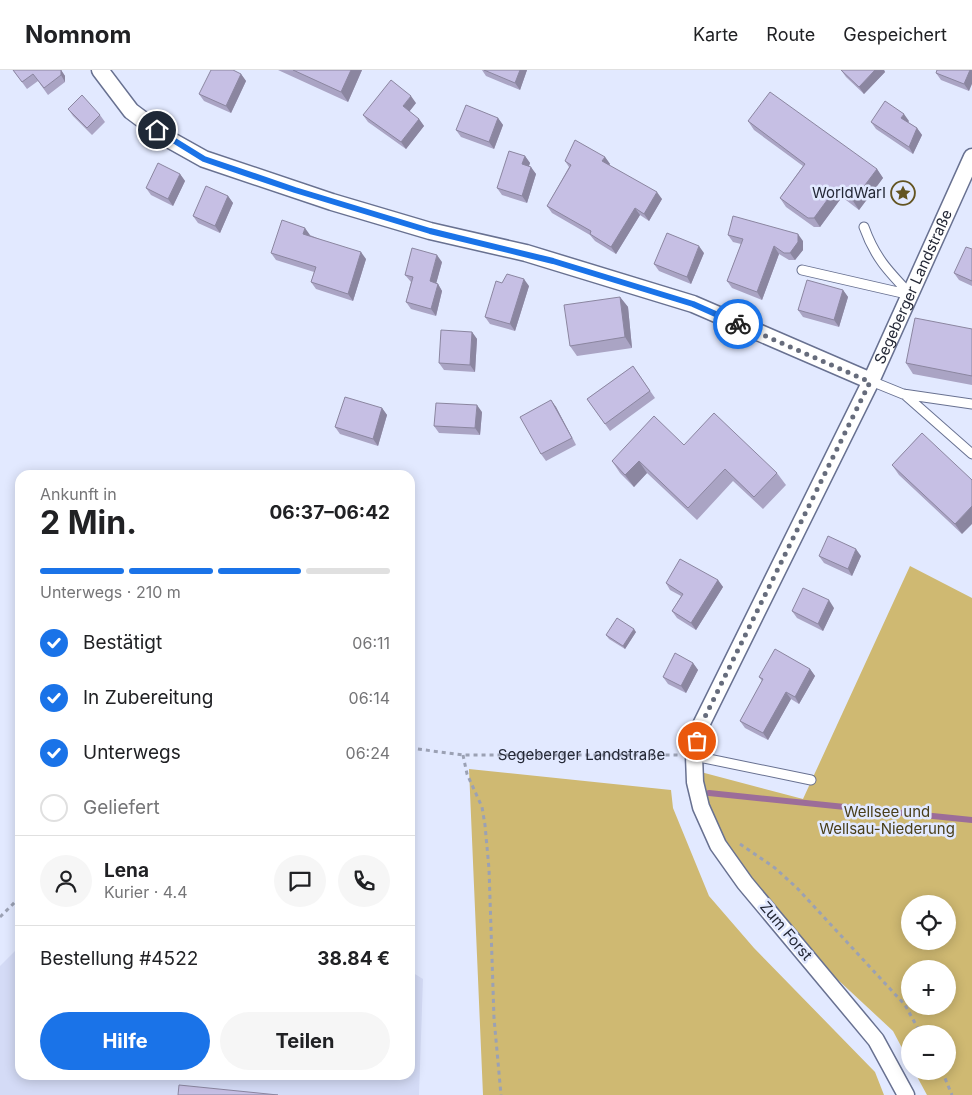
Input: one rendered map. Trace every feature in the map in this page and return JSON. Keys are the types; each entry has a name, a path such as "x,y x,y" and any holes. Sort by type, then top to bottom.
{"street":[{"path":"100,70 131,111 170,140 204,159 332,202 430,231 526,253 693,304 870,382"},
{"name":"Segeberger Landstraße","path":"694,756 700,727 912,295 972,157"},
{"name":"Zum Forst","path":"694,756 695,782 701,807 718,845 745,883 876,1040 906,1095"}],"lane":[{"path":"864,227 871,247 880,262 912,295"},
{"path":"802,270 912,295"},
{"path":"870,382 903,394 972,404"},
{"path":"903,394 972,454"},
{"path":"694,756 811,780"}],"path":[{"name":"Segeberger Landstraße","path":"415,749 463,755 694,756"},
{"path":"463,755 467,774 482,807 485,825 489,869 494,1018 501,1095"},
{"path":"736,841 775,868 798,888 905,1005 916,1025"},
{"path":"0,917 15,902"},
{"path":"946,1080 952,1095"}],"shaded area":[{"path":"15,951 15,1080 415,1080 415,974 423,979 419,1095 0,1095 0,966"}],"green space":[{"name":"Wellsee und Wellsau-Niederung","path":"910,566 972,598 972,1095 927,1095 919,1080 956,1080 956,1025 901,1025 901,1046 893,1031 736,885 697,771 803,799"},
{"path":"469,769 671,790 673,808 709,896 754,948 875,1072 884,1095 483,1095"}],"building":[{"path":"13,70 61,70 61,75 44,88 33,74 22,82"},
{"path":"211,70 233,70 241,74 226,106 199,94"},
{"path":"293,70 351,70 341,92"},
{"path":"484,70 520,70 515,83"},
{"path":"841,70 875,70 859,87"},
{"path":"937,70 970,70 964,84 936,73"},
{"path":"391,80 411,96 403,106 419,119 401,142 363,115"},
{"path":"770,92 877,169 853,201 836,188 814,218 808,218 780,198 805,164 748,121"},
{"path":"82,95 100,115 87,128 68,109"},
{"path":"885,101 904,114 901,118 917,128 909,147 871,122"},
{"path":"466,105 498,118 489,142 456,130"},
{"path":"575,140 605,157 602,161 657,192 644,214 635,208 611,247 590,234 591,231 547,206 571,165 565,161"},
{"path":"509,151 525,156 522,164 531,167 522,196 497,188"},
{"path":"158,163 180,174 168,199 146,188"},
{"path":"206,186 228,196 215,226 193,216"},
{"path":"733,216 798,234 798,242 790,253 784,253 774,246 757,292 727,281 743,239 728,235"},
{"path":"282,220 305,228 303,234 361,252 348,294 311,282 316,267 271,253"},
{"path":"667,233 699,246 687,277 654,264"},
{"path":"966,247 972,249 972,281 954,273"},
{"path":"412,248 437,255 430,281 438,284 431,309 406,302 413,277 405,275"},
{"path":"507,274 524,279 510,324 485,317 496,281 502,283"},
{"path":"807,280 843,290 834,320 798,310"},
{"path":"620,297 625,337 570,346 564,305"},
{"path":"915,318 972,329 972,376 906,363"},
{"path":"441,330 472,332 470,365 439,363"},
{"path":"633,366 650,391 605,424 587,399"},
{"path":"345,397 382,408 373,439 335,427"},
{"path":"551,400 572,438 541,454 520,417"},
{"path":"436,403 477,405 475,428 434,426"},
{"path":"714,413 777,473 754,497 725,469 688,508 639,461 625,475 612,461 654,416 684,445"},
{"path":"922,433 972,480 972,506 955,524 892,465"},
{"path":"828,536 856,549 848,569 819,556"},
{"path":"680,559 718,580 691,623 672,611 683,594 666,583"},
{"path":"803,588 829,600 818,624 792,611"},
{"path":"617,618 634,629 623,646 606,635"},
{"path":"775,649 810,669 795,697 786,692 763,733 740,721 763,679 759,677"},
{"path":"675,653 693,663 681,686 663,677"},
{"path":"179,1085 278,1095 178,1095"}],"waterway":[{"path":"709,793 972,820"}],"way so far":[{"path":"697,741 700,727 870,382 738,324"}],"place":[{"name":"WorldWarI","path":"903,193"}],"route":[{"path":"157,130 170,140 204,159 295,190 430,231 553,261 693,304 738,324"}]}
